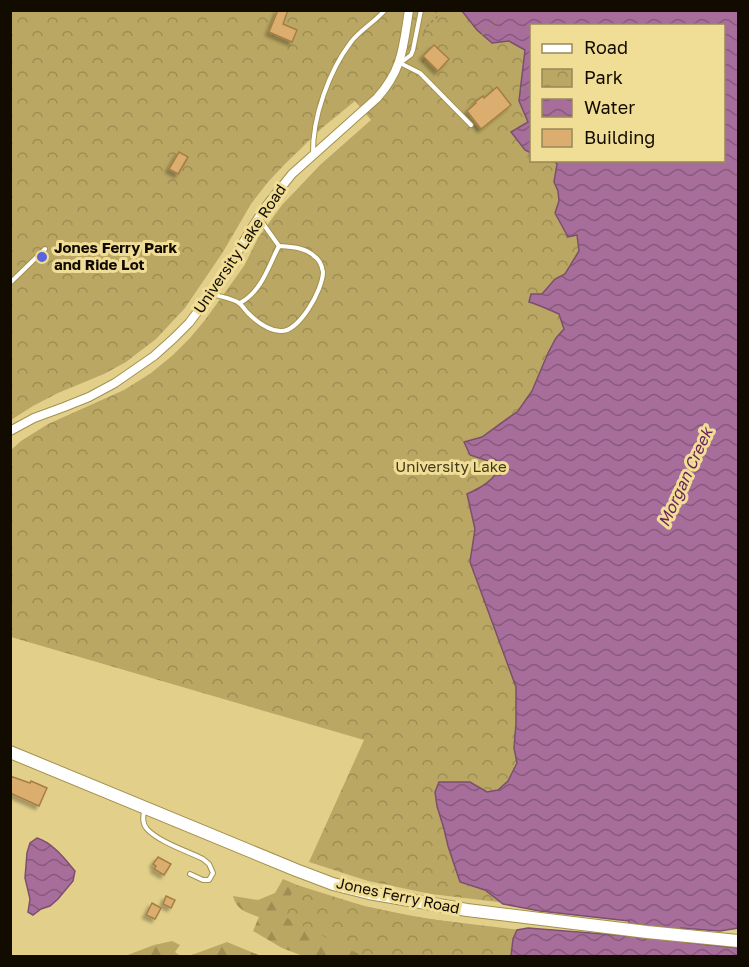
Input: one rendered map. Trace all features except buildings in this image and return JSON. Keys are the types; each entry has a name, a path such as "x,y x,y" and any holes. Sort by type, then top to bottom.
{"street":[{"name":"University Lake Road","path":"10,430 34,418 89,397 132,372 154,356 189,323 222,279 259,218 292,174 387,87 400,63 409,10"},
{"name":"Jones Ferry Road","path":"10,752 333,884 403,900 467,910 733,941"}],"lane":[{"path":"313,155 318,115 342,56 352,40 385,10"},
{"path":"421,10 413,50 411,55 400,63 420,73 471,125"},
{"path":"211,294 240,303 250,315 272,330 283,332 302,320 320,284 323,271 320,261 302,249 279,246 259,218"},
{"path":"240,303 251,297 259,286 279,246"},
{"path":"10,283 45,249"},
{"path":"144,807 143,821 147,829 203,859 209,864 213,873 209,880 203,880 190,874"}],"path":[{"path":"81,10 98,10"},
{"path":"423,33 437,17 436,10"},
{"path":"482,34 498,18"},
{"path":"520,89 530,84"}],"green space":[{"name":"University Lake","path":"11,11 738,11 738,929 431,894 368,881 309,862 364,740 11,637 11,450 48,424 124,390 151,373 190,338 244,266 258,238 282,205 320,165 371,120 355,101 322,128 268,182 251,204 223,252 185,308 156,339 126,362 104,374 33,406 11,420"},
{"path":"283,879 367,907 512,930 511,956 303,956 282,948 253,931 259,917 240,908 233,896 258,900 275,893"},
{"path":"297,885 364,906 420,918 738,956 363,956 279,914"},
{"path":"172,941 180,945 175,952 180,956 125,956 154,945"},
{"path":"227,942 261,956 189,956"}],"water":[{"name":"University Lake","path":"462,11 738,11 738,928 720,931 681,928 684,942 738,948 738,956 511,956 513,939 517,930 528,928 628,936 629,921 540,911 503,904 485,890 460,882 448,846 435,792 439,782 470,782 487,792 498,790 508,781 517,763 514,748 516,687 470,562 475,529 467,494 491,479 500,465 495,459 488,461 470,455 464,442 482,437 518,411 532,391 556,338 564,329 559,314 529,302 531,294 542,294 555,279 565,274 579,251 577,235 568,237 555,213 559,201 554,182 557,164 555,162 725,162 725,24 530,24 530,152 525,150 511,132 528,122 519,101 525,50 509,41 492,43 477,30"},
{"path":"37,838 53,847 75,871 73,881 58,899 33,915 28,912 30,899 25,878 30,843"}],"place":[{"name":"Jones Ferry Park and Ride Lot","path":"42,257"}],"water label":[{"name":"Morgan Creek","path":"685,477"}]}
